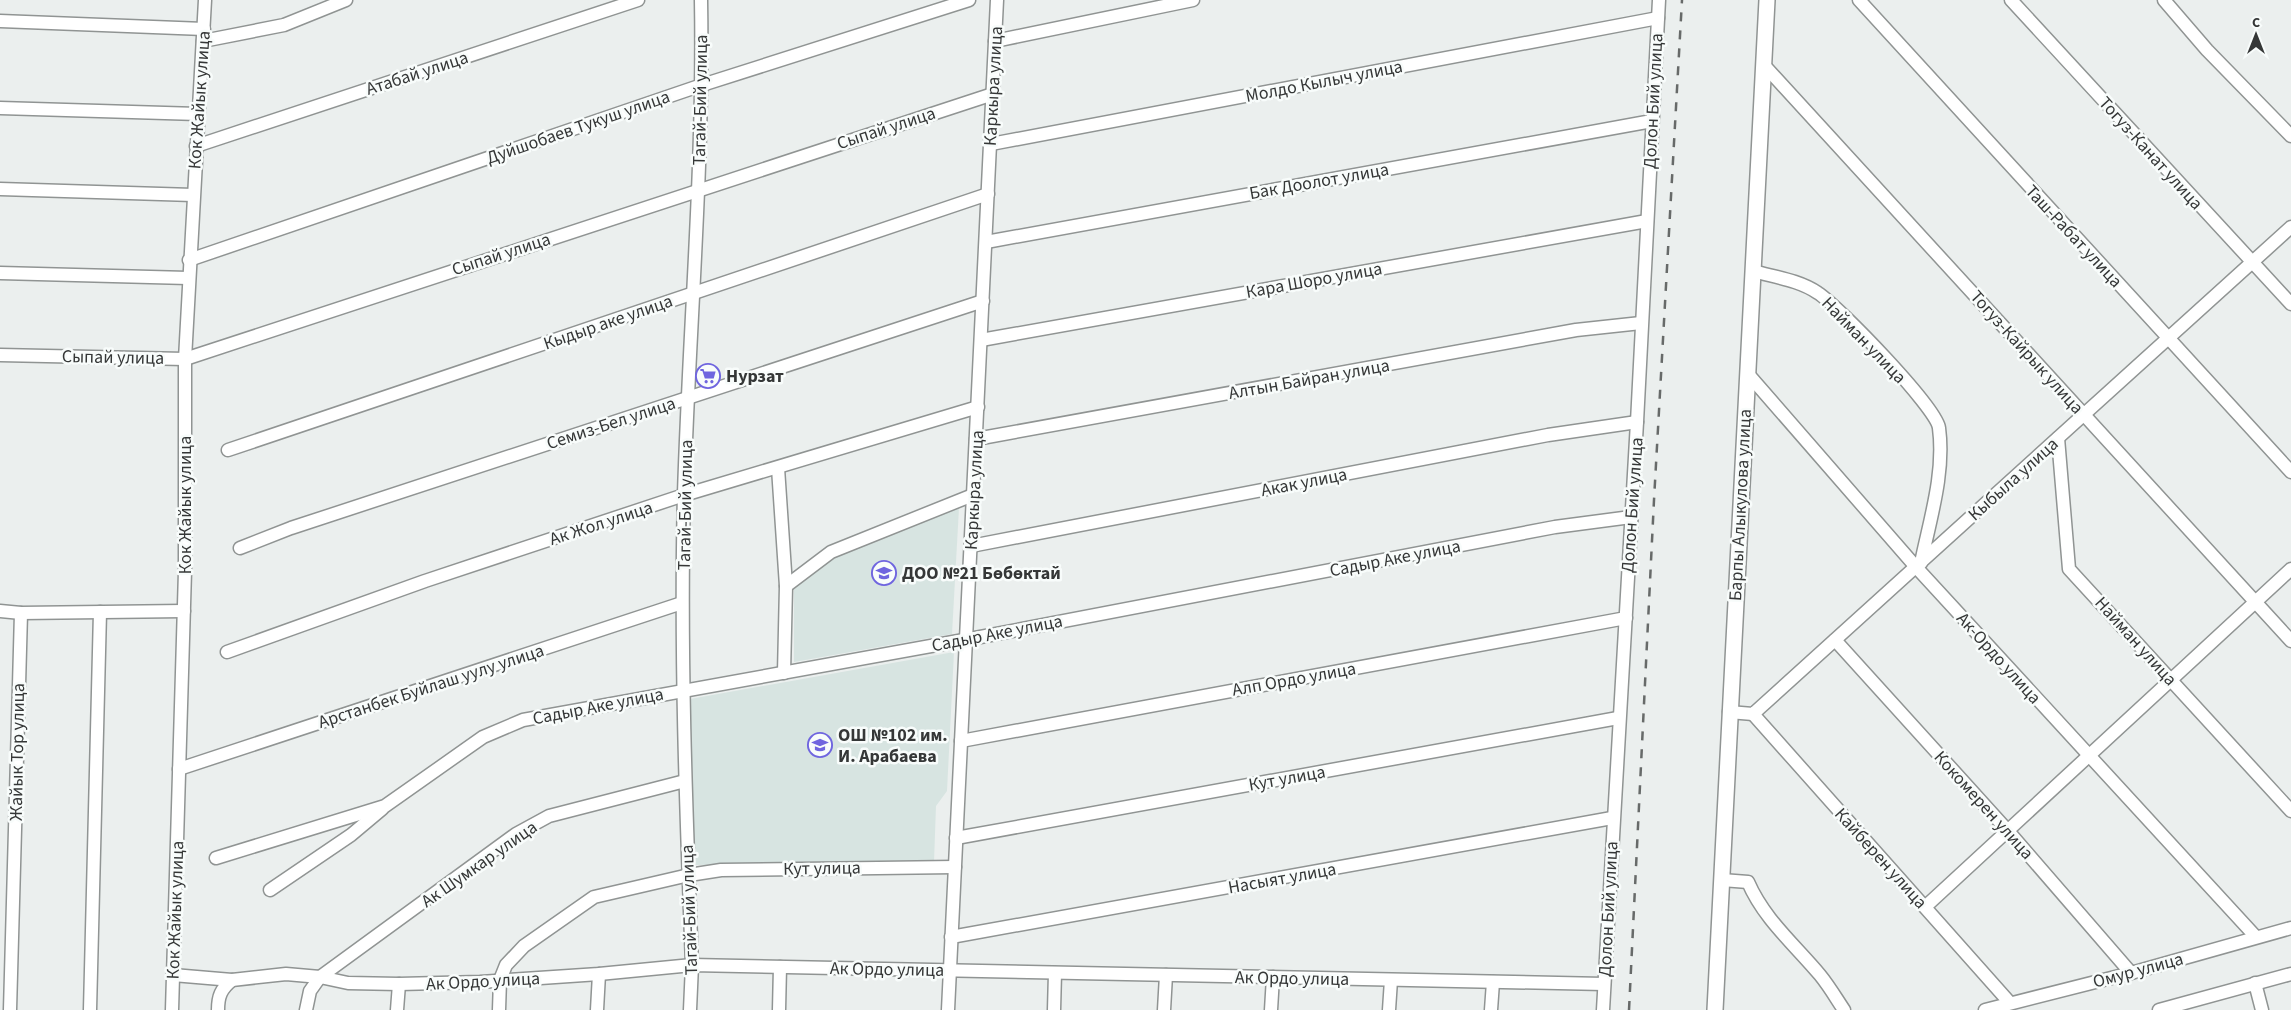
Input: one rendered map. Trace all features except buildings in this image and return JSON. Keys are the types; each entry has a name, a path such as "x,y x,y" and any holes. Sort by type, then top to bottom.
{"main road":[{"name":"Барпы Алыкулова улица","path":"1715,1010 1767,0"}],"street":[{"name":"Кок Жайык улица","path":"172,1010 184,611 185,359 189,260 205,0"},
{"path":"0,21 204,35 284,25 346,0"},
{"name":"Атабай улица","path":"196,146 638,0"},
{"name":"Тагай-Бий улица","path":"690,1010 692,965 682,690 682,603 688,397 699,189 702,85 701,0"},
{"name":"Дуйшобаев Тукуш улица","path":"189,260 702,85 969,0"},
{"name":"Каркыра улица","path":"948,1010 997,0"},
{"path":"996,41 1193,0"},
{"name":"Долон Бий улица","path":"1603,1010 1612,818 1638,422 1646,220 1659,0"},
{"name":"Таш-Рабат улица","path":"1859,0 2291,472"},
{"name":"Тогуз-Канат улица","path":"2011,0 2251,263 2291,304"},
{"path":"2164,0 2207,50 2291,136"},
{"name":"Молдо Кылыч улица","path":"991,144 1658,18"},
{"name":"Тогуз-Кайрык улица","path":"1763,64 2291,641"},
{"name":"Сыпай улица","path":"0,355 185,359 993,94"},
{"path":"0,108 198,114"},
{"name":"Бак Доолот улица","path":"986,242 1652,121"},
{"path":"0,189 193,195"},
{"name":"Кыдыр аке улица","path":"228,450 988,194"},
{"name":"Кара Шоро улица","path":"981,340 1646,220"},
{"name":"Кыбыла улица","path":"1753,714 2291,227"},
{"name":"Найман улица","path":"1753,271 1793,282 1817,292 1845,317 1928,406 1936,419 1939,425 1941,465 1918,565"},
{"path":"0,273 188,278"},
{"name":"Семиз-Бел улица","path":"240,548 291,528 983,301"},
{"name":"Алтын Байран улица","path":"976,439 1576,330 1641,323"},
{"name":"Ак-Ордо улица","path":"1748,374 2087,756 2256,937"},
{"name":"Ак Жол улица","path":"228,652 425,582 684,495 978,407"},
{"name":"Акак улица","path":"971,546 1548,434 1638,422"},
{"name":"Найман улица","path":"2058,438 2070,569 2291,811"},
{"path":"778,468 786,586 784,673"},
{"path":"786,586 831,552 973,495"},
{"name":"Садыр Аке улица","path":"270,890 351,834 385,806 483,737 523,720 967,639 1555,527 1631,516"},
{"path":"1925,908 2291,569"},
{"name":"Арстанбек Буйлаш уулу улица","path":"179,769 682,603"},
{"path":"0,611 21,613 184,611"},
{"path":"90,1010 100,612"},
{"name":"Жайык Тор улица","path":"10,1010 21,613"},
{"name":"Алп Ордо улица","path":"961,741 1626,618"},
{"name":"Кокомерен улица","path":"1835,640 2008,831 2131,973"},
{"path":"1729,712 1753,714"},
{"name":"Кайберен улица","path":"1753,714 2010,1003"},
{"name":"Кут улица","path":"956,838 1618,718"},
{"name":"Ак Шумкар улица","path":"320,977 516,834 549,816 685,781"},
{"name":"Садыр Аке улица","path":"216,858 385,806"},
{"name":"Насыят улица","path":"951,937 1612,818"},
{"name":"Кут улица","path":"500,980 506,965 524,946 594,897 689,875 721,870 955,867"},
{"path":"1722,880 1748,882 1756,900 1768,917 1822,977 1844,1010"},
{"name":"Омур улица","path":"1985,1010 2131,973 2291,928"},
{"name":"Ак Ордо улица","path":"173,975 232,980 286,974 320,977 348,983 398,984 599,974 692,965 1604,984"},
{"path":"779,1010 780,967"},
{"path":"1054,1010 1056,973"},
{"path":"597,1010 599,974"},
{"path":"2158,1010 2291,974"},
{"path":"1164,1010 1166,975"},
{"path":"306,1010 310,991 320,977"},
{"path":"1271,1010 1273,977"},
{"path":"218,1010 218,997 224,987 232,980"},
{"path":"499,1010 500,980"},
{"path":"1389,1010 1391,980"},
{"path":"1491,1010 1492,982"},
{"path":"2255,983 2262,1010"},
{"path":"397,1010 398,984"}],"shaded area":[{"name":"ДОО №21 Бөбөктай","path":"959,508 952,634 794,662 794,587 832,558"},
{"name":"ОШ №102 им. И. Арабаева","path":"954,652 947,791 936,806 934,862 694,865 690,699"}],"railway":[{"path":"1629,1010 1654,500 1682,0"}],"place":[{"name":"Нурзат","path":"708,376"},
{"name":"ДОО №21 Бөбөктай","path":"884,573"},
{"name":"ОШ №102 им. И. Арабаева","path":"820,745"}]}
